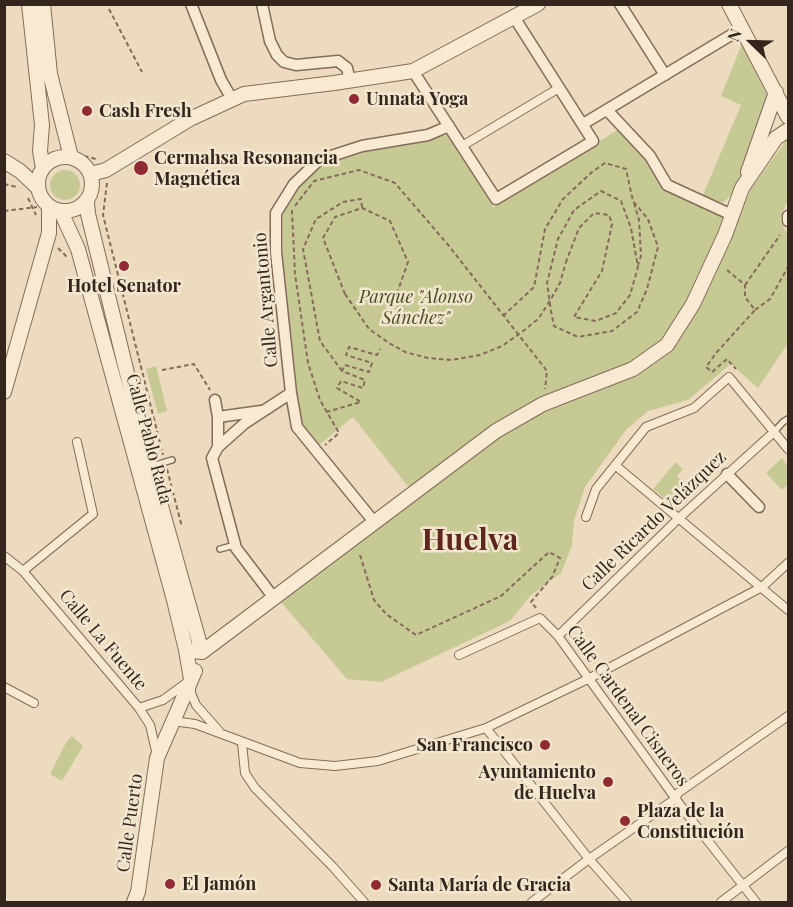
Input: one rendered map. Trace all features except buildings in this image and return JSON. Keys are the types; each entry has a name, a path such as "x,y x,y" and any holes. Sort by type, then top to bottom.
{"street":[{"path":"29,4 42,125 40,151 43,168"},
{"path":"4,161 20,171 29,189 40,195 55,209 75,210 87,202 93,189 91,174 77,157 50,74 43,4"},
{"path":"191,4 221,80 232,99"},
{"path":"262,4 270,41 277,55 284,62 296,65 338,61 347,68 350,81"},
{"path":"91,174 106,170 190,119 244,94 413,71 538,4"},
{"path":"620,4 665,75"},
{"path":"729,4 789,117"},
{"path":"413,71 496,199 593,141 514,17"},
{"path":"583,124 741,29"},
{"path":"462,146 559,88"},
{"path":"186,650 202,652 496,431 543,404 633,369 667,345 693,304 732,215 776,92"},
{"path":"607,110 650,156 667,185 732,215"},
{"name":"Calle Argantonio","path":"375,522 297,427 291,393 276,252 276,213 294,184 320,160 362,146 428,135 449,126"},
{"path":"742,188 776,138 789,130"},
{"path":"20,171 40,151"},
{"path":"29,189 43,168 56,159 77,157"},
{"name":"Calle Pablo Rada","path":"87,202 191,679"},
{"path":"4,393 8,369 55,209"},
{"name":"Calle Pablo Rada","path":"55,209 78,249 202,652"},
{"path":"789,216 789,221"},
{"path":"586,516 596,489 646,427 694,408 729,377 789,449"},
{"path":"274,598 235,545 212,458 218,447 246,423 291,393"},
{"path":"215,400 218,417 218,447"},
{"path":"218,417 264,411"},
{"name":"Calle Ricardo Velázquez","path":"558,636 678,519 774,432"},
{"path":"23,571 93,514 77,442"},
{"path":"615,465 789,610"},
{"path":"727,474 759,507"},
{"name":"Calle La Fuente","path":"4,556 23,571 140,708 150,725 157,758"},
{"path":"173,721 195,724 300,763 335,766 378,761 486,728 588,679 762,587 789,563"},
{"name":"Calle Cardenal Cisneros","path":"459,655 540,618 558,636 675,799 756,903"},
{"name":"Calle Puerto","path":"137,899 157,758 202,652"},
{"path":"140,708 168,697 191,679"},
{"path":"191,679 191,693 196,705 221,733"},
{"path":"4,687 34,703"},
{"path":"532,903 589,859 675,799 678,793 789,716"},
{"path":"486,728 589,859 627,903"},
{"path":"242,743 245,772 255,788 333,867 364,903"},
{"path":"721,903 789,851"}],"lane":[{"path":"774,432 789,419"},
{"path":"145,468 172,460"},
{"path":"220,549 235,545"}],"path":[{"path":"109,9 142,72"},
{"path":"77,157 104,163 108,175 103,215 182,529"},
{"path":"389,311 408,262 390,221 362,208 335,217 323,238 345,294 369,329 405,352 428,358 451,360 480,355 502,346 522,332 538,318 551,299 560,283 579,228 594,213 609,215 612,224 602,271 574,317 596,321 616,313 630,296 641,256 639,220 626,169 605,163 562,199 545,229 534,287 503,316"},
{"path":"317,451 339,433 320,400 308,363 294,264 292,210 314,181 359,170 395,183 449,246 547,371 543,404"},
{"path":"4,184 29,189 37,217"},
{"path":"633,201 648,219 658,247 647,289 637,312 612,330 578,337 554,326 547,283 558,239 574,210 601,191 621,201 631,228 638,267"},
{"path":"326,412 361,402 337,388 341,381 363,388 365,380 342,371 320,340 303,249 316,219 343,202 361,199 362,208"},
{"path":"4,211 33,208 55,209"},
{"path":"755,310 746,297 745,285 780,235"},
{"path":"716,353 755,310 770,299 789,267"},
{"path":"727,270 745,285"},
{"path":"342,371 345,365 369,372 372,363 346,355 349,347 377,355 380,348"},
{"path":"162,370 194,364 215,400"},
{"path":"360,555 375,600 386,614 416,635 501,596 549,552 560,558 552,577 531,602 538,610"}],"green space":[{"path":"742,44 769,99 735,191 723,203 703,195 741,105 721,96"},
{"name":"Parque \"Alonso Sánchez\"","path":"619,129 644,157 665,190 727,218 689,300 662,342 629,365 542,398 410,489 353,417 319,445 302,426 296,396 283,260 283,214 299,187 323,165 370,150 447,135 494,207"},
{"path":"788,138 788,199 780,219 788,236 788,343 758,388 731,364 688,400 648,411 626,430 585,487 574,520 572,546 561,573 530,596 510,621 381,682 347,679 281,602 498,437 546,408 636,374 700,301 751,189"},
{"path":"65,170 76,174 80,185 76,196 65,200 54,196 50,185 54,174"},
{"path":"156,366 167,411 158,414 146,369"},
{"path":"782,458 788,467 788,484 782,490 766,473"},
{"path":"676,462 683,469 677,476 684,484 669,502 653,489"},
{"path":"72,736 83,746 62,781 50,774 67,741"}],"place":[{"name":"Unnata Yoga","path":"354,99"},
{"name":"Cash Fresh","path":"87,111"},
{"name":"Cermahsa Resonancia Magnética","path":"141,168"},
{"name":"Hotel Senator","path":"124,266"},
{"name":"San Francisco","path":"545,745"},
{"name":"Ayuntamiento de Huelva","path":"608,782"},
{"name":"Plaza de la Constitución","path":"625,821"},
{"name":"El Jamón","path":"170,884"},
{"name":"Santa María de Gracia","path":"376,885"}],"district":[{"name":"Huelva","path":"470,541"}]}
